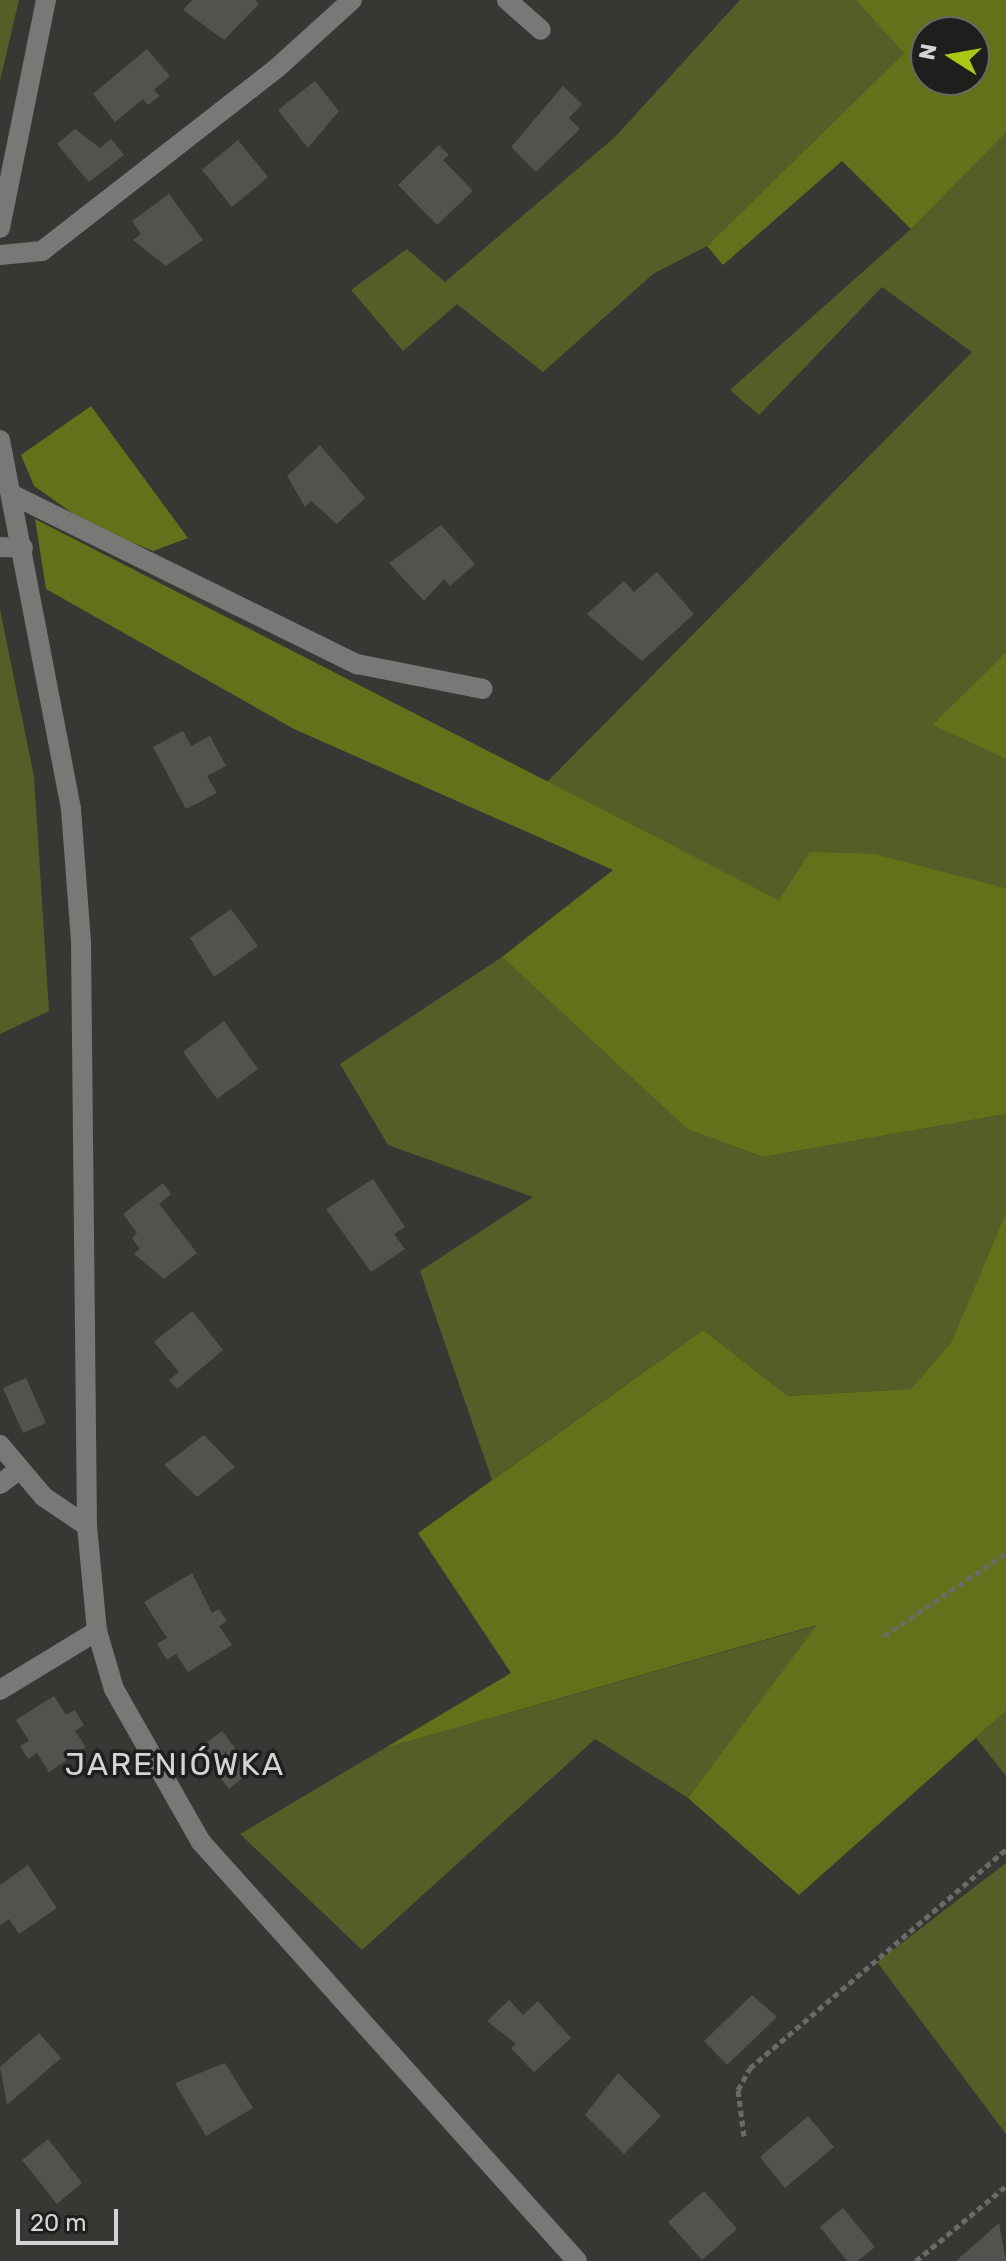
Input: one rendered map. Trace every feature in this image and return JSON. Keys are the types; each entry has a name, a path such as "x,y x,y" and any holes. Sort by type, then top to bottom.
{"street":[{"path":"0,228 46,0"},
{"path":"0,255 42,251 352,0"},
{"path":"507,0 541,30"},
{"path":"0,440 71,809 81,943 87,1526 97,1631 138,1738 201,1842 577,2261"},
{"path":"11,494 357,664 483,689"},
{"path":"0,547 23,548"},
{"path":"0,1445 20,1469 87,1526"},
{"path":"0,1484 20,1469"},
{"path":"0,1690 97,1631"}],"path":[{"path":"884,1636 1006,1553"},
{"path":"744,2136 738,2090 750,2068 1006,1849"},
{"path":"916,2261 1006,2186"}],"green space":[{"path":"0,0 19,0 0,81"},
{"path":"740,0 856,0 905,52 707,246 653,274 543,372 457,304 403,351 351,290 407,249 445,282 615,137"},
{"path":"856,0 1006,0 1006,133 911,229 842,161 723,265 707,246 904,53"},
{"path":"1006,133 1006,652 932,725 1006,759 1006,888 876,854 779,900 547,782 972,352 882,287 759,415 730,390 911,229"},
{"path":"91,406 188,538 153,551 88,524 34,486 21,455"},
{"path":"35,519 779,900 810,852 876,854 1006,888 1006,1114 763,1157 687,1129 502,957 613,870 294,729 46,589"},
{"path":"0,609 34,777 49,1011 0,1034"},
{"path":"1006,652 1006,759 932,725"},
{"path":"502,957 687,1129 763,1157 1006,1114 1006,1213 951,1344 911,1389 788,1396 703,1330 492,1480 420,1271 533,1197 388,1145 340,1064"},
{"path":"1006,1213 1006,1711 799,1895 688,1798 817,1625 385,1748 511,1673 418,1533 703,1330 788,1396 911,1389 951,1343"},
{"path":"819,1625 688,1798 595,1739 362,1950 240,1834 385,1748"},
{"path":"1006,1711 1006,1776 976,1738"},
{"path":"1006,1863 1006,2134 877,1962"}],"building":[{"path":"192,0 255,0 259,4 224,40 183,10"},
{"path":"147,49 170,76 154,90 160,96 148,105 143,99 115,122 93,94"},
{"path":"315,81 339,111 308,148 278,110"},
{"path":"563,86 582,104 569,118 580,129 536,172 511,147"},
{"path":"75,129 100,148 111,139 124,155 89,182 57,144"},
{"path":"238,140 268,177 232,207 202,170"},
{"path":"439,145 449,155 443,160 473,191 437,225 398,185"},
{"path":"169,194 203,240 166,266 133,240 141,234 132,221"},
{"path":"320,445 365,498 337,524 311,501 305,507 287,476"},
{"path":"441,525 475,564 450,586 444,579 424,601 389,563"},
{"path":"657,572 694,614 642,661 587,614 624,581 634,592"},
{"path":"183,731 191,746 210,736 226,766 207,776 217,793 186,809 153,747"},
{"path":"231,909 258,946 214,977 190,938"},
{"path":"224,1021 258,1069 217,1099 183,1052"},
{"path":"373,1179 405,1227 394,1234 405,1249 371,1272 326,1209"},
{"path":"163,1183 171,1194 159,1204 197,1253 164,1279 134,1254 140,1249 132,1238 137,1233 123,1214"},
{"path":"192,1311 223,1350 177,1389 169,1380 179,1372 154,1342"},
{"path":"26,1378 46,1423 23,1433 3,1388"},
{"path":"204,1435 235,1467 197,1497 164,1465"},
{"path":"192,1573 212,1613 219,1609 227,1621 219,1626 232,1645 188,1672 176,1654 167,1660 157,1644 167,1638 144,1602"},
{"path":"54,1696 66,1715 75,1710 84,1725 75,1731 86,1747 49,1772 37,1753 28,1759 20,1746 29,1741 16,1720"},
{"path":"222,1731 252,1770 229,1789 198,1749"},
{"path":"28,1865 57,1908 19,1934 9,1919 0,1925 0,1885"},
{"path":"752,1995 777,2017 727,2065 704,2041"},
{"path":"509,2000 523,2015 538,2001 571,2038 534,2072 511,2048 516,2044 487,2021"},
{"path":"39,2033 61,2058 7,2105 0,2067"},
{"path":"225,2063 253,2108 206,2136 175,2083"},
{"path":"618,2073 661,2116 624,2154 585,2115"},
{"path":"808,2116 834,2147 785,2188 760,2157"},
{"path":"48,2139 82,2183 57,2204 22,2160"},
{"path":"704,2191 737,2229 702,2260 668,2222"},
{"path":"843,2208 875,2247 858,2261 847,2261 820,2227"},
{"path":"999,2223 1006,2261 956,2261"}],"district":[{"name":"JARENIÓWKA","path":"175,1764"}]}
